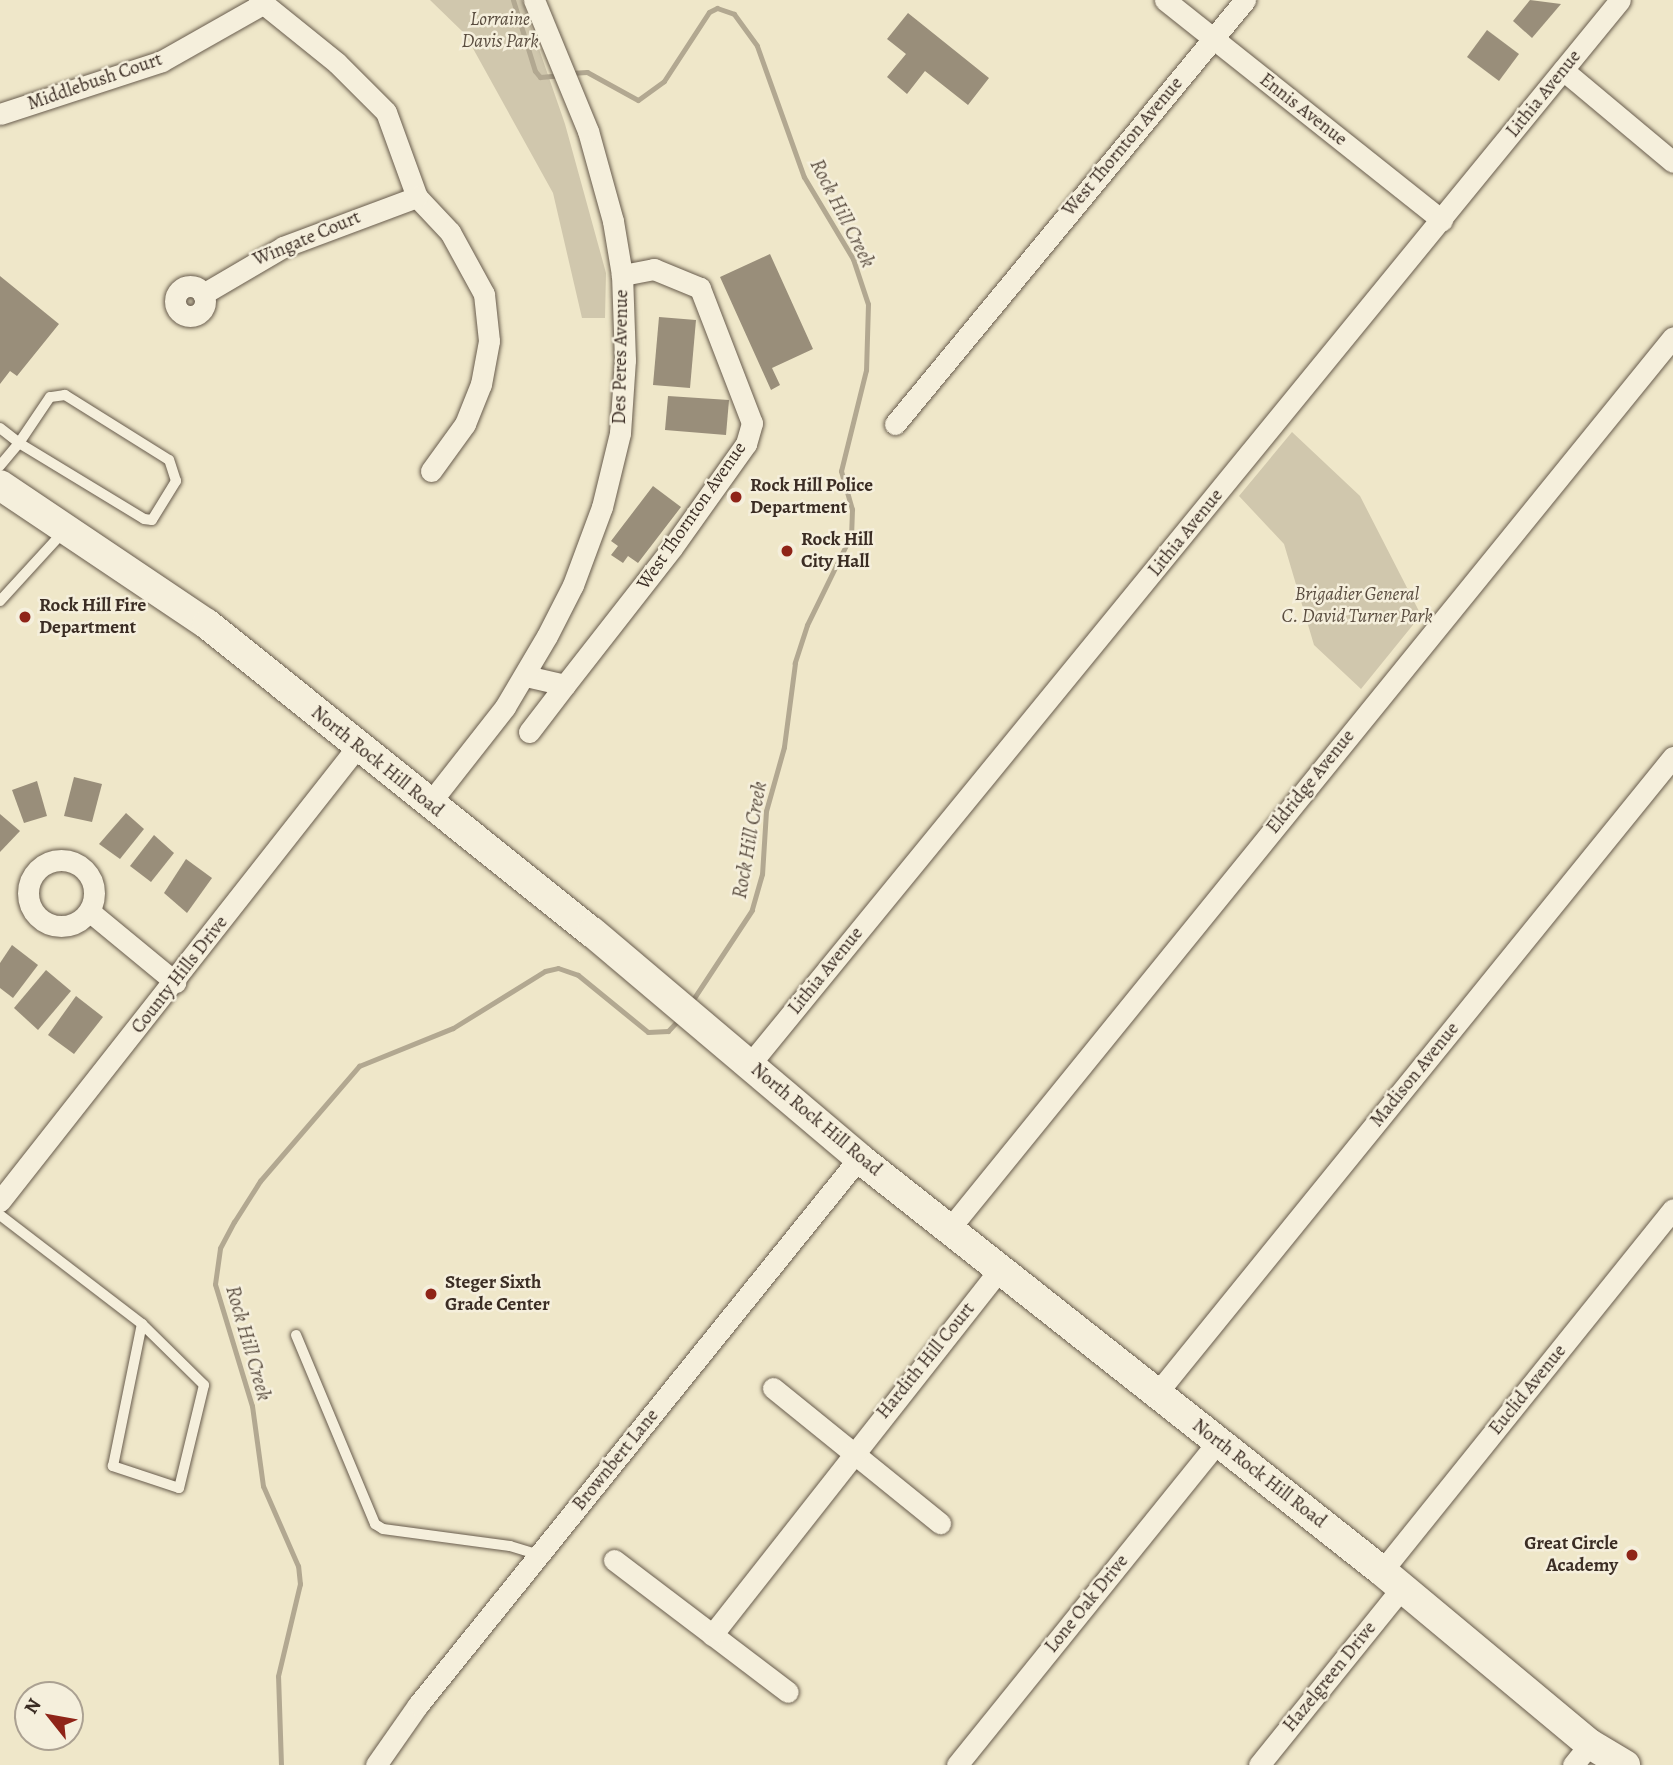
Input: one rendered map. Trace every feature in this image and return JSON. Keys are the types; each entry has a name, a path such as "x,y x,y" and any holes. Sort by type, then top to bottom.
{"street":[{"name":"Ennis Avenue","path":"1165,0 1442,220"},
{"name":"West Thornton Avenue","path":"895,424 1245,0"},
{"name":"Lithia Avenue","path":"750,1064 1620,0"},
{"path":"260,2 337,63 386,112 417,197 450,232 484,294 489,341 481,384 465,424 431,471"},
{"name":"Middlebush Court","path":"0,114 162,61 260,2"},
{"name":"Des Peres Avenue","path":"429,804 526,676 573,584 602,507 617,445 625,360 622,275 603,173 541,4"},
{"path":"1563,70 1673,162"},
{"name":"Wingate Court","path":"203,294 282,247 417,197"},
{"name":"West Thornton Avenue","path":"529,733 680,537 746,444 752,423 700,288 654,270 622,275"},
{"name":"Eldridge Avenue","path":"950,1228 1673,337"},
{"name":"North Rock Hill Road","path":"0,485 207,624 668,996 859,1158 1392,1580 1581,1755 1625,1765"},
{"path":"526,676 565,685"},
{"name":"County Hills Drive","path":"0,1201 175,982 357,747"},
{"name":"Madison Avenue","path":"1157,1393 1673,757"},
{"path":"89,911 175,982"},
{"name":"Brownbert Lane","path":"376,1765 418,1704 859,1158"},
{"name":"Euclid Avenue","path":"1392,1580 1673,1209"},
{"name":"Hardith Hill Court","path":"712,1634 1000,1269"},
{"path":"773,1388 940,1523"},
{"name":"Lone Oak Drive","path":"957,1765 1217,1443"},
{"path":"614,1560 788,1692"},
{"name":"Hazelgreen Drive","path":"1259,1765 1392,1580"}],"lane":[{"path":"0,428 19,443 144,519 152,520 176,481 169,460 65,395 50,397 19,443 0,466"},
{"path":"0,601 67,528"},
{"path":"0,1215 142,1324 204,1385 178,1488 113,1466 142,1324"},
{"path":"296,1335 368,1515 375,1524 383,1529 510,1546 539,1555"}],"green space":[{"name":"Lorraine Davis Park","path":"430,0 522,0 565,124 606,273 605,318 582,318 553,193 465,34"},
{"name":"Brigadier General C. David Turner Park","path":"1292,432 1360,496 1421,615 1361,689 1314,645 1284,544 1239,496"}],"building":[{"path":"1530,0 1561,4 1532,38 1513,21"},
{"path":"908,13 989,78 968,105 925,71 907,94 887,77 906,54 887,39"},
{"path":"1487,30 1519,54 1499,81 1467,57"},
{"path":"770,254 813,349 772,368 780,385 771,390 720,277"},
{"path":"0,276 59,324 17,376 10,371 0,384"},
{"path":"659,317 696,320 690,388 653,385"},
{"path":"668,396 729,400 726,435 665,430"},
{"path":"653,486 681,507 638,563 628,556 623,563 611,555 618,546 611,541"},
{"path":"74,777 102,784 92,822 64,816"},
{"path":"37,781 47,816 24,823 12,790"},
{"path":"126,813 144,829 120,859 99,844"},
{"path":"0,814 20,831 0,852"},
{"path":"154,835 174,853 151,882 130,866"},
{"path":"186,859 212,878 187,913 164,893"},
{"path":"12,945 38,965 13,998 0,988 0,963"},
{"path":"46,970 71,991 38,1030 14,1008"},
{"path":"76,996 103,1017 74,1054 48,1035"}],"waterway":[{"name":"Rock Hill Creek","path":"513,0 535,71 540,77 561,75"},
{"name":"Rock Hill Creek","path":"570,73 587,72 638,100 664,81 709,12 717,8 734,14 757,46 804,177 853,259 868,304 866,370 841,471 852,509 851,535 807,625 795,663 784,747 766,811 762,874 752,910 690,1004"},
{"name":"Rock Hill Creek","path":"281,1765 278,1676 300,1584 298,1566 263,1486 252,1406 215,1284 220,1248 260,1181 359,1066 453,1028 545,971 558,968 578,975 648,1032 668,1031 680,1018"}],"place":[{"name":"Rock Hill Police Department","path":"736,497"},
{"name":"Rock Hill City Hall","path":"787,551"},
{"name":"Rock Hill Fire Department","path":"25,617"},
{"name":"Steger Sixth Grade Center","path":"431,1294"},
{"name":"Great Circle Academy","path":"1632,1555"}]}
